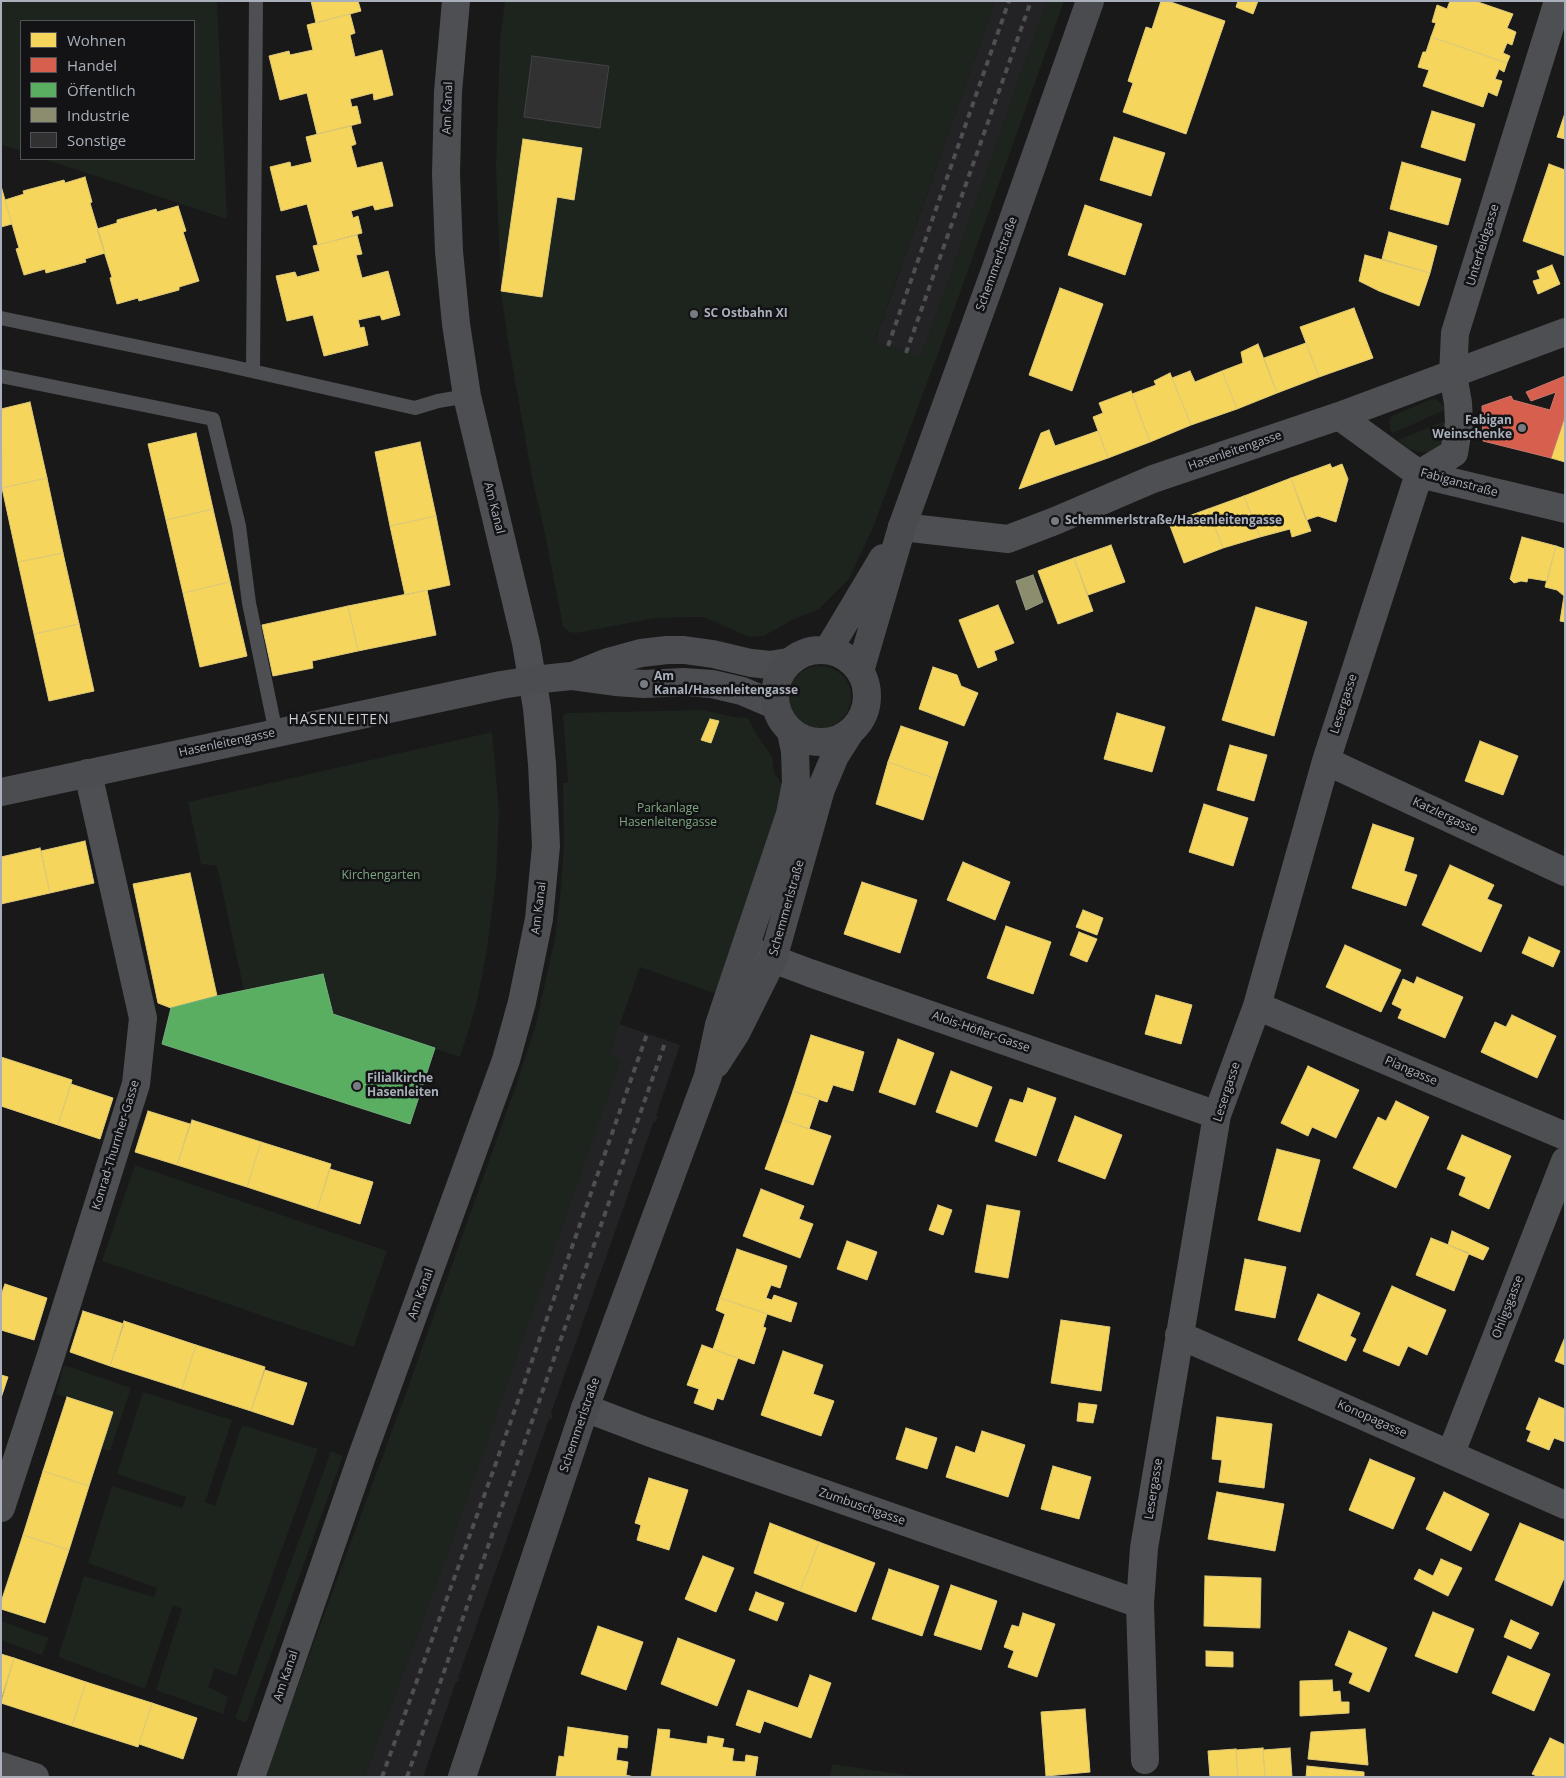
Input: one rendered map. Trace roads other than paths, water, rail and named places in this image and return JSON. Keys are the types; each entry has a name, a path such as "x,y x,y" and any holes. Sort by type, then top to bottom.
{"main road":[{"name":"Schemmerlstraße","path":"860,671 902,527 1090,1"},
{"name":"Schemmerlstraße","path":"828,650 902,527"},
{"path":"816,650 828,650 846,657 860,671 867,686 867,706 860,722 849,734 834,742 818,743 803,740 791,732 780,719 775,706 774,692 779,676 788,662 800,654 816,650"},
{"name":"Schemmerlstraße","path":"462,1777 585,1408 708,1076 719,1025 790,814 796,783 795,751 791,732"},
{"name":"Schemmerlstraße","path":"708,1076 736,1033 773,959 821,789 835,756 849,734"}],"street":[{"name":"Am Kanal","path":"251,1777 362,1456 506,1060 522,1002 539,919 546,846 540,728 526,643 467,396 456,324 449,251 446,174 448,92 456,1"},
{"name":"Unterfeldgasse","path":"1418,474 1454,453 1459,423 1458,403 1452,375 1455,333 1558,1"},
{"name":"Hasenleitengasse","path":"902,527 1008,539 1153,479 1340,416 1565,332"},
{"name":"Fabiganstraße","path":"1340,416 1418,474 1565,509"},
{"name":"Lesergasse","path":"1145,1760 1140,1604 1144,1548 1217,1115 1257,1006 1326,761 1418,474"},
{"name":"Hasenleitengasse","path":"571,676 608,662 641,653 667,650 713,654 751,664 788,662"},
{"name":"Hasenleitengasse","path":"1,792 501,685 533,680 571,676 644,684 684,682 712,684 742,691 775,706"},
{"name":"Katzlergasse","path":"1326,761 1565,872"},
{"name":"Konrad-Thurnher-Gasse","path":"1,1508 136,1084 143,1018 88,773"},
{"name":"Alois-Höfler-Gasse","path":"746,949 1217,1115"},
{"name":"Piangasse","path":"1257,1006 1565,1136"},
{"name":"Ohligsgasse","path":"1451,1454 1565,1161"},
{"name":"Konopagasse","path":"1179,1335 1565,1505"},
{"name":"Zumbuschgasse","path":"585,1408 648,1432 1140,1604"},
{"path":"1,1766 35,1777"}],"lane":[{"path":"253,371 256,1"},
{"path":"1,318 253,371 415,408 438,401 467,396"},
{"path":"1,376 212,419 239,526 249,603 276,733"}],"railway":[{"path":"888,346 1009,1"},
{"path":"906,353 1031,1"},
{"path":"382,1777 496,1463 647,1034"},
{"path":"407,1777 666,1040"}],"place":[{"name":"SC Ostbahn XI","path":"694,314"},
{"name":"Fabigan Weinschenke","path":"1522,428"},
{"name":"Schemmerlstraße/Hasenleitengasse","path":"1055,521"},
{"name":"Am Kanal/Hasenleitengasse","path":"644,684"},
{"name":"Filialkirche Hasenleiten","path":"357,1086"}],"district":[{"name":"HASENLEITEN","path":"339,720"}],"park label":[{"name":"Parkanlage Hasenleitengasse","path":"668,816"},
{"name":"Kirchengarten","path":"381,876"}]}
